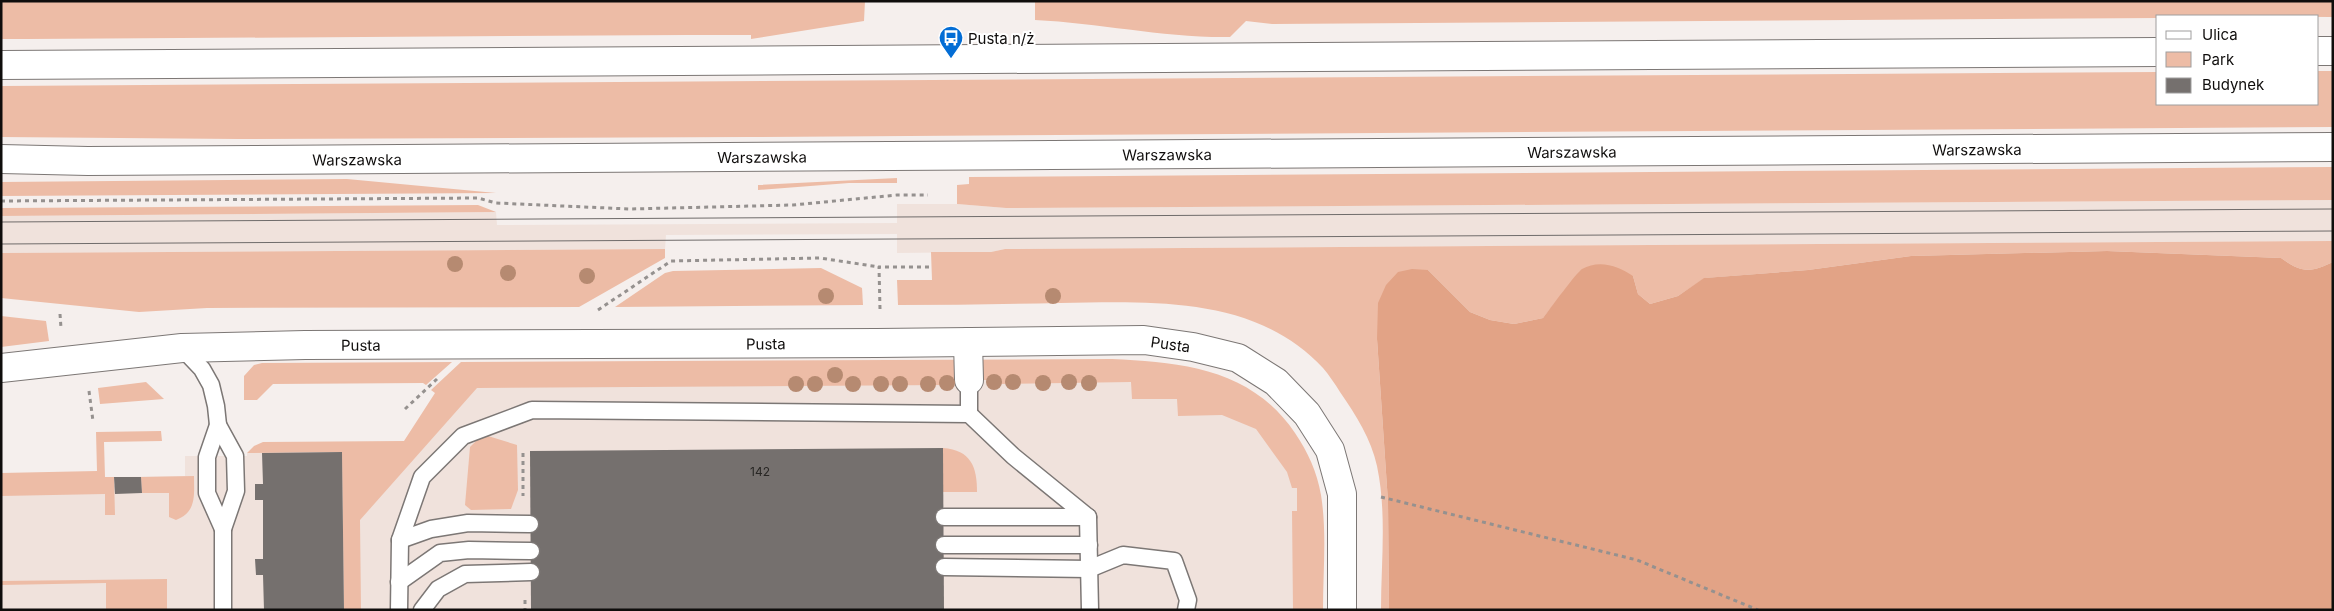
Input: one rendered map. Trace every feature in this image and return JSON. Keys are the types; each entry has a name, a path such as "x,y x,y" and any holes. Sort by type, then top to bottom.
{"main road":[{"path":"2319,51 2333,51"},
{"path":"1,66 2156,52"},
{"name":"Warszawska","path":"1,159 98,161 2333,147"},
{"name":"Pusta","path":"1,368 182,348 305,345 1144,340 1192,347 1238,358 1276,382 1307,414 1330,450 1342,494 1342,610"},
{"path":"968,342 969,380"}],"lane":[{"path":"182,348 202,369 211,385 218,425 235,456 236,490 223,529 223,610"},
{"path":"969,380 969,414"},
{"path":"399,610 400,540 422,477 463,436 532,410 969,414 1013,456 1088,517 1090,610"},
{"path":"218,425 207,457 207,493 223,529"},
{"path":"944,517 1088,517"},
{"path":"400,540 432,529 468,524 530,524"},
{"path":"944,545 1089,545"},
{"path":"399,582 440,553 468,550 530,551"},
{"path":"944,567 1089,569 1123,555 1174,561 1188,607"},
{"path":"422,610 438,589 465,574 531,572"}],"path":[{"path":"1,200 478,198 496,203 630,209 793,205 897,195 928,195"},
{"path":"594,312 671,261 820,258 879,267 931,267"},
{"path":"879,267 880,314"},
{"path":"88,385 93,421"},
{"path":"523,453 523,500"},
{"path":"1381,497 1637,560 1758,610"}],"shaded area":[{"path":"2333,200 2333,241 1005,249 991,252 897,253 897,234 666,235 665,249 1,253 1,216 496,212 497,225 897,223 897,204 957,204 1006,208"},
{"path":"2107,251 2281,258 2306,270 2312,270 2333,262 2333,610 1389,610 1388,502 1377,339 1378,303 1386,285 1398,272 1412,269 1428,270 1470,312 1490,320 1514,324 1543,318 1579,272 1595,264 1609,265 1622,269 1633,276 1638,294 1650,304 1678,296 1704,278 1808,270 1911,256"},
{"path":"1138,379 1257,423 1297,484 1298,610 1,610 1,479 185,476 185,456 247,456 247,453 397,452 449,384"}],"green space":[{"path":"1,1 865,1 864,21 751,39 751,35 686,35 1,39"},
{"path":"1035,1 2333,1 2333,17 2319,17 2319,15 2156,15 2156,18 1272,24 1246,21 1230,37 1156,33 1035,20"},
{"path":"2319,71 2333,71 2333,127 748,137 238,139 1,137 1,86 2156,72 2156,105 2319,105"},
{"path":"2333,167 2333,200 1006,208 957,204 957,185 969,184 969,177"},
{"path":"897,178 897,183 849,183 758,190 758,185"},
{"path":"347,179 496,193 1,196 1,182"},
{"path":"478,205 496,212 1,216 1,208"},
{"path":"2333,241 2333,262 2312,270 2301,269 2281,258 2107,251 1911,256 1808,270 1705,278 1678,296 1650,304 1638,294 1633,276 1581,270 1543,318 1514,324 1490,320 1470,312 1428,270 1377,339 1388,502 1389,610 1381,610 1382,502 1377,466 1371,446 1357,418 1330,377 1323,368 1296,344 1266,327 1234,315 1200,308 1165,304 1130,302 898,305 897,280 932,280 931,252 991,252 1005,249"},
{"path":"665,249 665,258 579,307 207,308 139,312 1,298 1,253"},
{"path":"821,268 862,288 863,305 615,307 665,273 673,271"},
{"path":"1,316 46,321 49,341 1,347"},
{"path":"1112,359 1164,363 1214,373 1237,382 1258,395 1278,412 1304,447 1314,470 1321,495 1324,523 1323,610 1293,610 1292,511 1297,511 1297,488 1292,488 1287,472 1256,429 1222,415 1178,416 1177,399 1132,399 1131,382 997,384 996,380 947,380 947,385 477,388 360,520 361,610 344,610 342,452 247,453 254,446 263,442 404,441 435,393 431,390 461,362"},
{"path":"452,362 426,385 423,383 273,384 257,400 244,400 244,376 254,365 262,363"},
{"path":"146,382 164,399 100,404 98,388"},
{"path":"161,431 162,441 104,442 105,477 114,477 115,515 105,515 105,494 1,496 1,473 97,471 96,432"},
{"path":"488,436 517,445 518,490 511,509 471,510 465,505 470,447 480,437"},
{"path":"943,448 960,452 971,461 976,475 977,492 943,492"},
{"path":"194,476 194,496 191,508 183,517 176,520 169,517 169,493 142,493 141,477"},
{"path":"167,579 167,610 106,610 106,583 1,585 1,581"}],"building":[{"path":"943,448 944,610 531,610 530,451"},
{"path":"342,452 344,610 264,610 263,575 256,575 255,559 263,559 263,500 255,500 255,484 263,484 262,453"},
{"path":"114,477 141,477 142,493 115,494"}],"tram line":[{"path":"1,222 2333,209"},
{"path":"1,244 2333,231"}],"place":[{"name":"Pusta n/ż","path":"951,59"}]}
